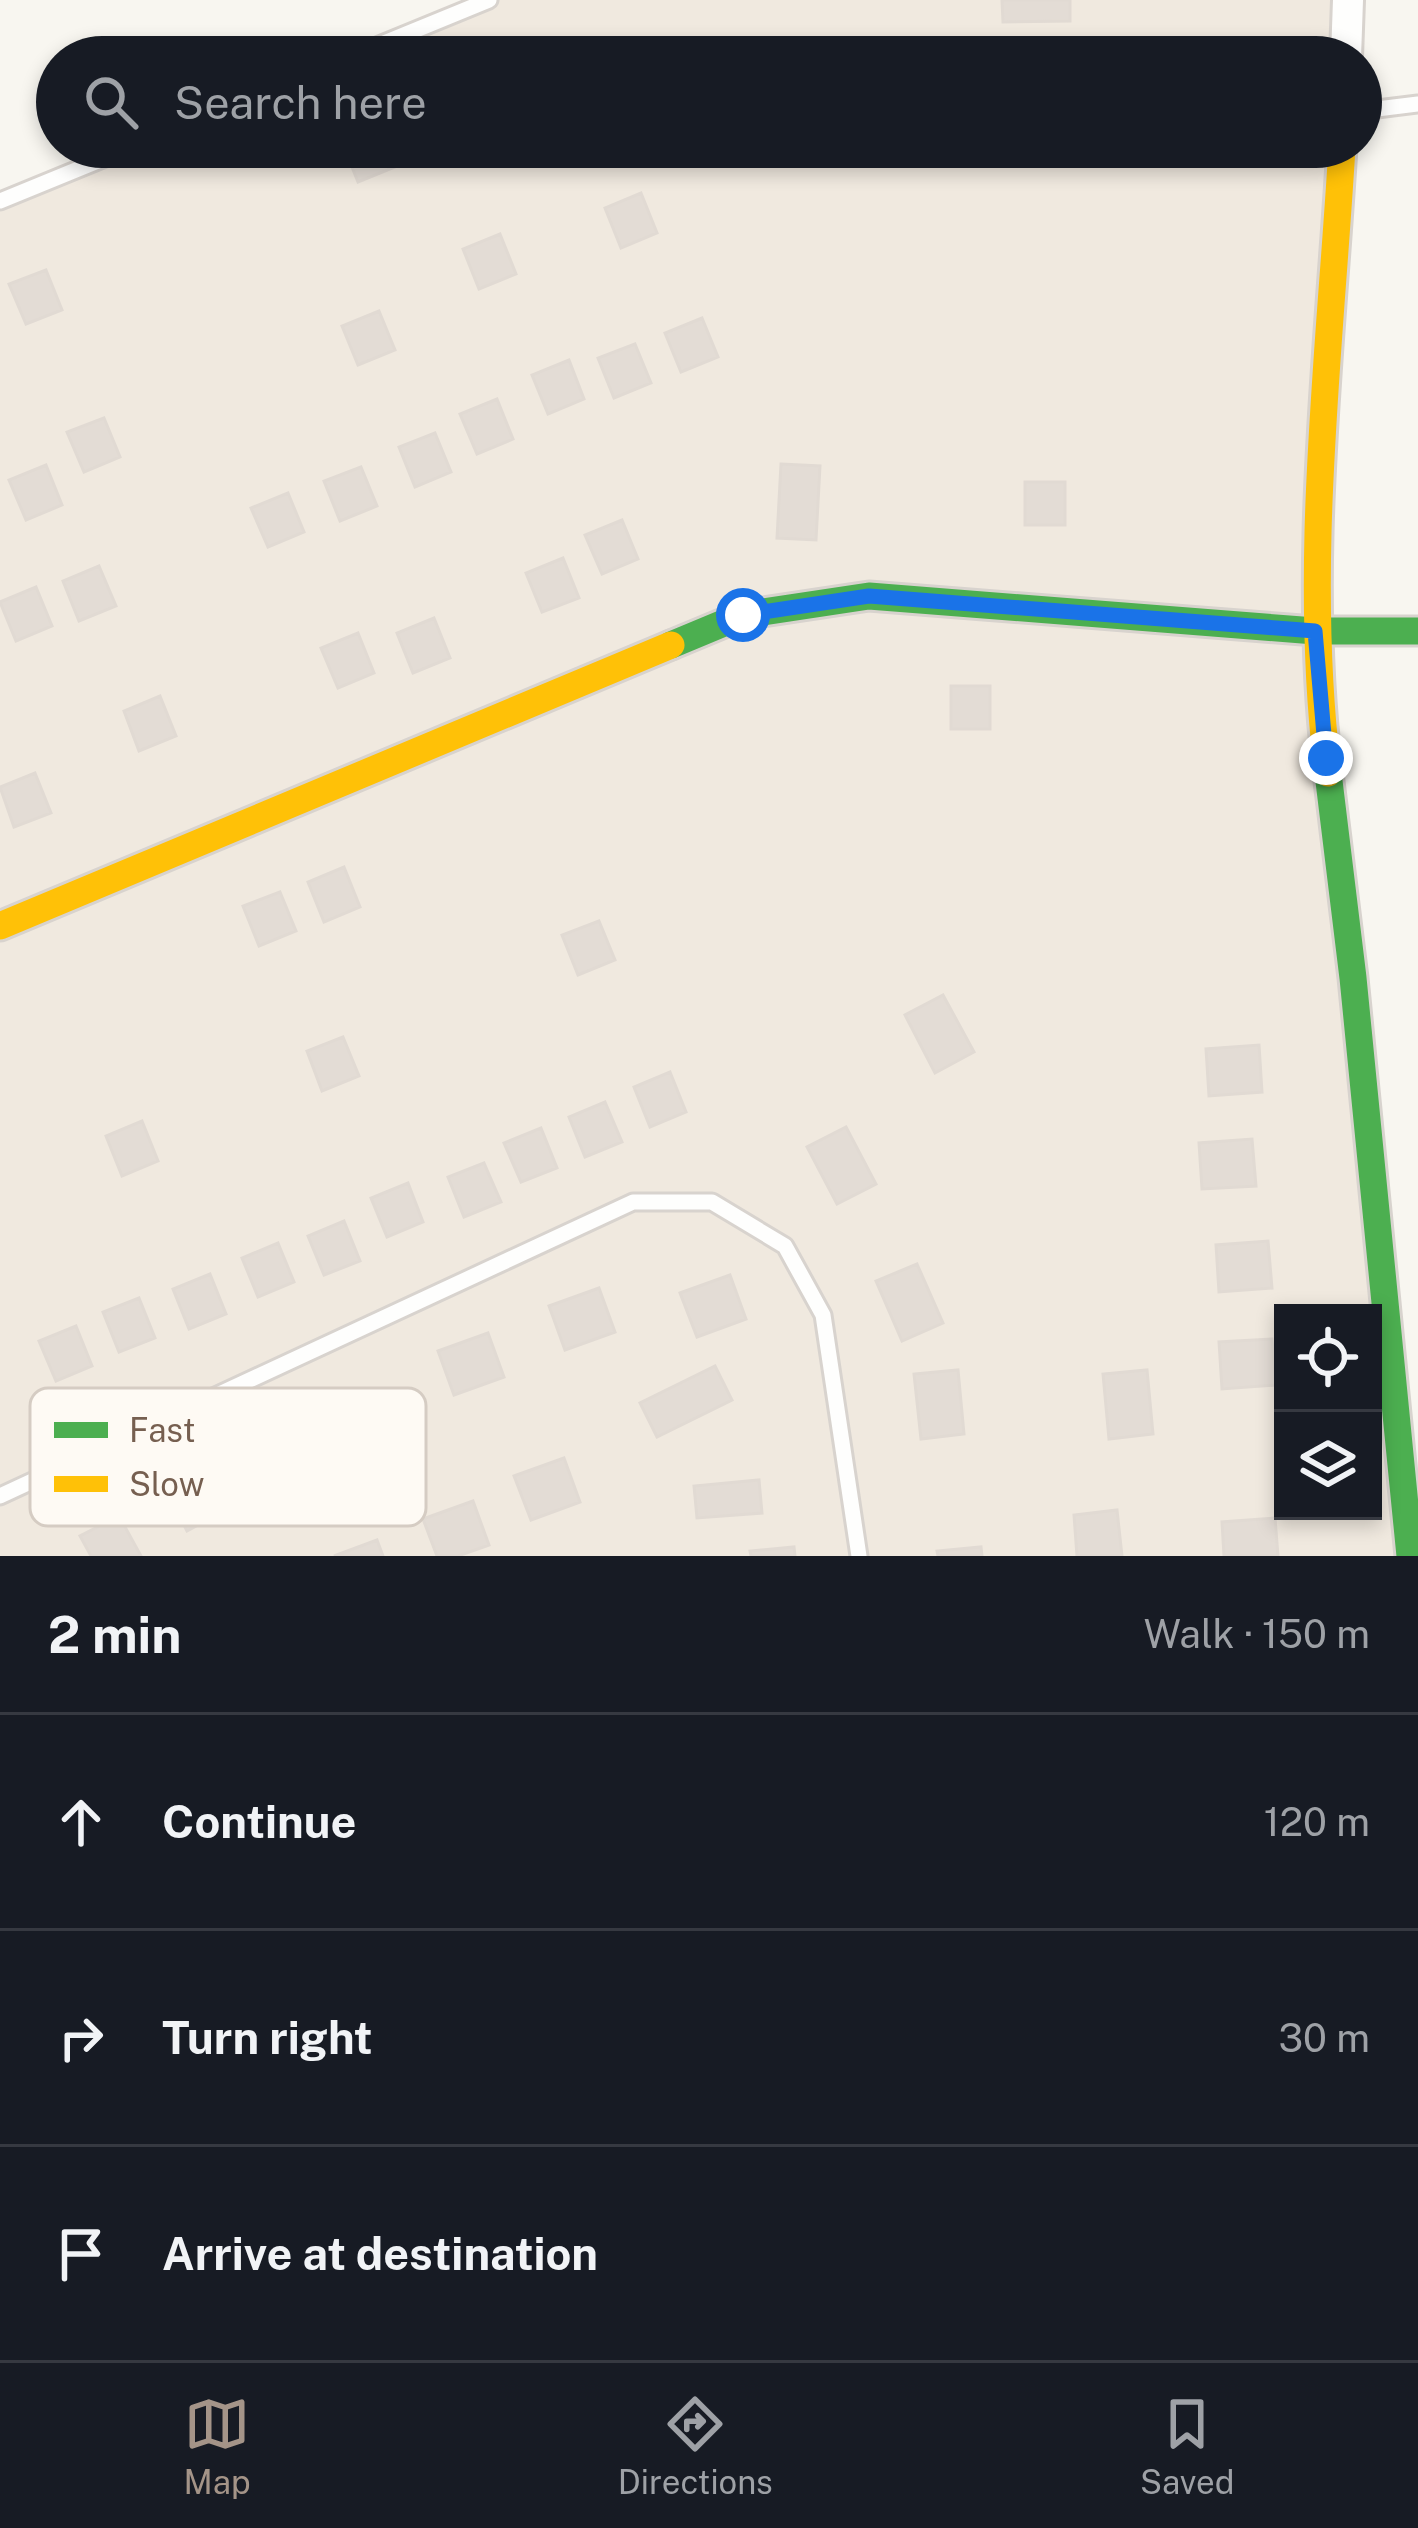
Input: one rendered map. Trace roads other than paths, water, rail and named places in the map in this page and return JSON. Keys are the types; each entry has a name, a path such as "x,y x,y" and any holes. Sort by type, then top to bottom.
{"street":[{"path":"1347,36 1348,0"},
{"path":"1341,168 1315,631 1317,687 1398,1365 1410,1556"},
{"path":"0,926 743,615 869,596 1315,631 1418,631"}],"lane":[{"path":"401,36 488,0"},
{"path":"1382,108 1418,104"},
{"path":"0,201 81,168"},
{"path":"233,1388 633,1202 712,1202 785,1246 823,1315 859,1556"},
{"path":"0,1496 30,1482"}]}
